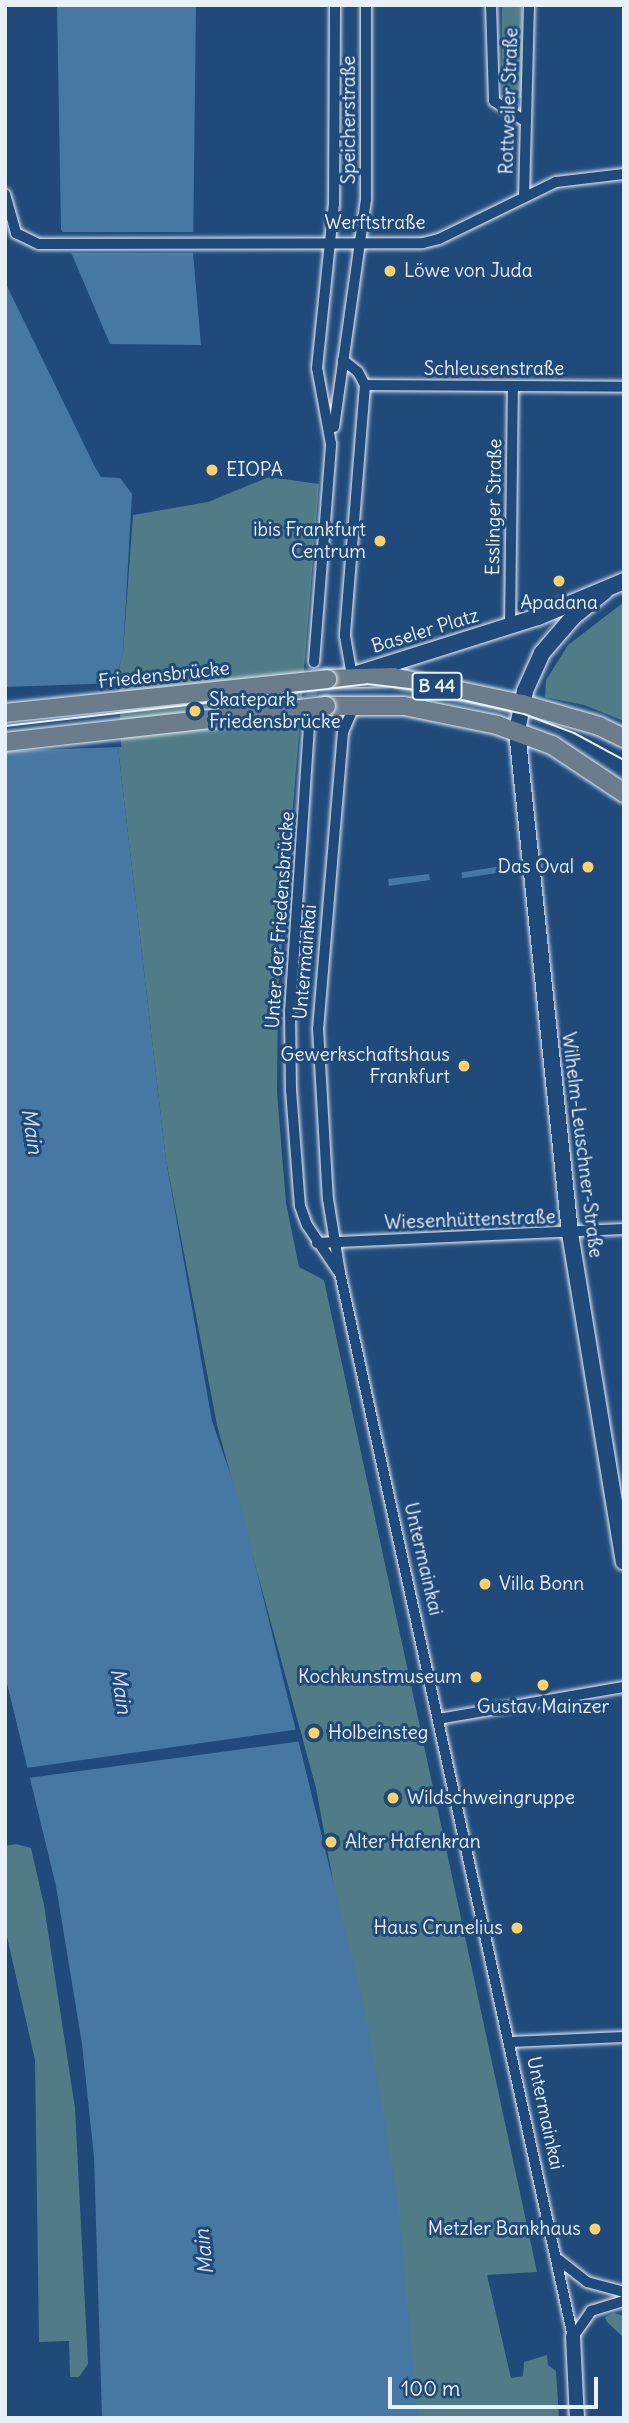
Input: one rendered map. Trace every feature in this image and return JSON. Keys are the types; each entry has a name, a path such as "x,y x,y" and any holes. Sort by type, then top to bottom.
{"main road":[{"path":"517,731 522,704 536,664 553,636 605,591 624,581"},
{"name":"Baseler Platz","path":"352,676 510,626 605,591"},
{"name":"Baseler Platz","path":"327,679 352,676 393,677 522,704 599,726 624,738"},
{"name":"Friedensbrücke","path":"5,713 327,679"},
{"name":"B 44","path":"5,742 355,703 404,706 517,731 552,745 624,793"},
{"name":"Wilhelm-Leuschner-Straße","path":"517,731 570,1233 624,1562"}],"street":[{"name":"Speicherstraße","path":"331,241 335,5"},
{"name":"Speicherstraße","path":"331,444 361,242 367,175 366,5"},
{"path":"491,5 494,101 525,121"},
{"name":"Rottweiler Straße","path":"524,197 529,5"},
{"name":"Werftstraße","path":"5,194 19,236 39,244 439,240 556,182 624,174"},
{"path":"314,662 331,444 317,368 331,241"},
{"path":"343,359 358,372 365,385 345,636 352,676"},
{"name":"Schleusenstraße","path":"365,385 624,387"},
{"name":"Esslinger Straße","path":"510,626 513,388"},
{"name":"Untermainkai","path":"355,703 343,732 318,1028 323,1140 335,1242 557,2258 573,2337 577,2418"},
{"name":"Unter der Friedensbrücke","path":"309,726 290,1050 297,1184 300,1206 317,1243 340,1273"},
{"name":"Wiesenhüttenstraße","path":"317,1243 624,1229"},
{"path":"438,1719 624,1687"},
{"path":"510,2042 624,2037"},
{"path":"557,2258 587,2282 624,2292"},
{"path":"573,2337 591,2311 624,2301"}],"green space":[{"path":"502,5 522,5 522,98 502,98"},
{"path":"269,477 319,484 278,992 277,1092 286,1203 299,1267 324,1280 537,2272 487,2275 511,2378 523,2376 524,2362 547,2355 548,2365 556,2371 559,2418 417,2418 395,2221 316,1788 217,1425 166,1160 118,748 116,680 123,652 133,515 208,502"},
{"path":"624,602 624,721 584,705 545,697 546,680 568,645"},
{"path":"16,1844 31,1848 44,1905 75,2108 88,2364 79,2377 70,2377 69,2341 39,2342 35,2060 5,1928 5,1846"},
{"path":"614,2313 624,2316 624,2338 605,2317"}],"water":[{"path":"57,5 196,5 193,253 201,345 110,344 61,229"},
{"name":"Main","path":"5,282 95,467 101,477 120,478 132,494 123,652 116,680 118,748 166,1160 212,1421 239,1499 367,2020 398,2203 418,2418 102,2418 94,2157 82,2044 56,1886 5,1675"},
{"path":"502,866 503,872 462,878 462,872"},
{"path":"429,874 430,880 389,886 388,879"}],"pier":[{"path":"59,232 197,232 197,253 59,253"},
{"path":"119,683 121,747 6,751 5,687"},
{"path":"300,1729 303,1741 28,1778 26,1768"}],"tunnel":[{"path":"309,726 314,662"}],"tram line":[{"path":"5,726 367,684 418,690 524,714 574,733 624,760"}],"place":[{"name":"Löwe von Juda","path":"390,271"},
{"name":"EIOPA","path":"212,470"},
{"name":"ibis Frankfurt Centrum","path":"380,541"},
{"name":"Apadana","path":"559,581"},
{"name":"Skatepark Friedensbrücke","path":"195,711"},
{"name":"Das Oval","path":"588,867"},
{"name":"Gewerkschaftshaus Frankfurt","path":"464,1066"},
{"name":"Villa Bonn","path":"485,1584"},
{"name":"Kochkunstmuseum","path":"476,1677"},
{"name":"Gustav Mainzer","path":"543,1685"},
{"name":"Holbeinsteg","path":"314,1733"},
{"name":"Wildschweingruppe","path":"393,1798"},
{"name":"Alter Hafenkran","path":"331,1842"},
{"name":"Haus Crunelius","path":"517,1928"},
{"name":"Metzler Bankhaus","path":"595,2229"}]}
